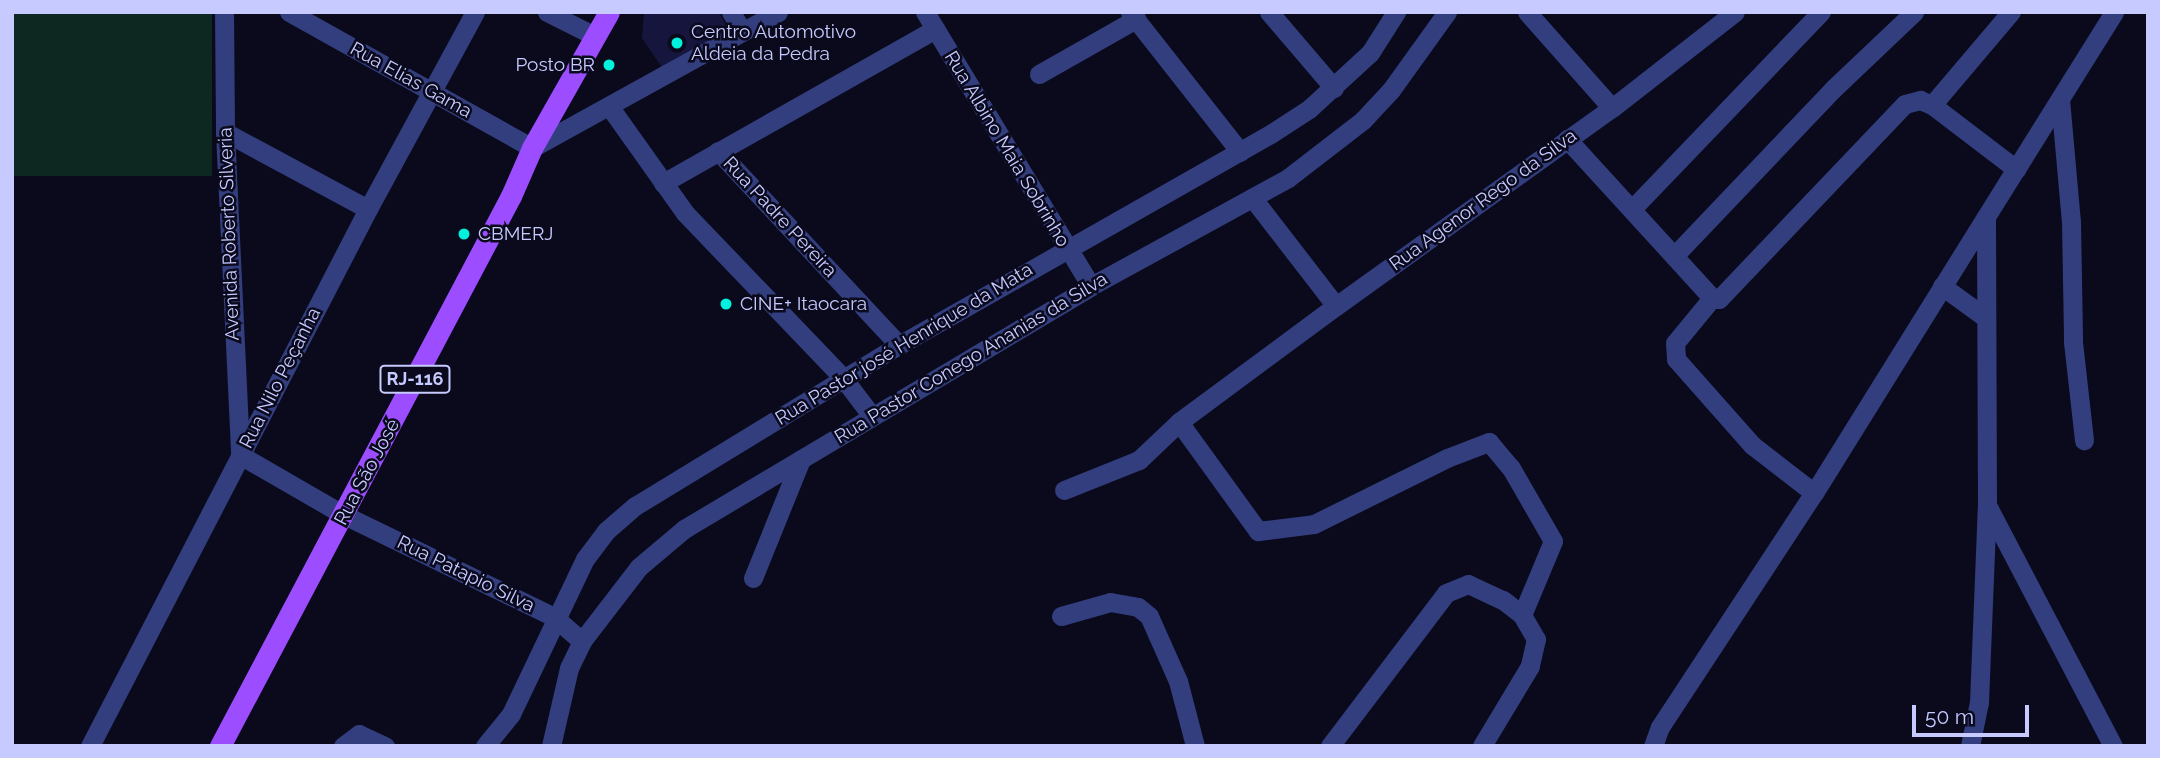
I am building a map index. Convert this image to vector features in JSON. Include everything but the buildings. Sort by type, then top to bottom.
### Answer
[{"type":"main road","name":"Rua São José","points":[[220,746],[344,515],[532,148],[609,12]]},
{"type":"street","name":"Avenida Roberto Silveria","points":[[224,12],[225,132],[240,455]]},
{"type":"street","name":"Rua Elias Gama","points":[[289,12],[532,148]]},
{"type":"street","name":"Rua Nilo Peçanha","points":[[90,746],[368,209],[475,12]]},
{"type":"street","points":[[547,12],[595,36]]},
{"type":"street","points":[[731,12],[742,31]]},
{"type":"street","points":[[532,148],[778,12]]},
{"type":"street","points":[[1269,12],[1334,88]]},
{"type":"street","name":"Rua Pastor josé Henrique da Mata","points":[[485,746],[511,714],[554,617],[585,559],[625,514],[899,345],[1066,248],[1240,152],[1334,88],[1370,53],[1396,12]]},
{"type":"street","name":"Rua Pastor Conego Ananias da Silva","points":[[551,746],[569,668],[582,641],[632,576],[660,548],[684,529],[1091,286],[1254,200],[1332,147],[1363,120],[1391,90],[1447,12]]},
{"type":"street","points":[[1527,12],[1612,108]]},
{"type":"street","name":"Rua Agenor Rego da Silva","points":[[1063,490],[1122,470],[1179,422],[1612,108],[1735,12]]},
{"type":"street","points":[[1632,209],[1821,12]]},
{"type":"street","points":[[1674,256],[1833,89],[1914,12]]},
{"type":"street","points":[[1932,105],[2011,12]]},
{"type":"street","points":[[1653,746],[1660,727],[1814,493],[2114,12]]},
{"type":"street","points":[[1039,74],[1133,16],[1240,152]]},
{"type":"street","points":[[663,183],[930,21]]},
{"type":"street","name":"Rua Albino Maia Sobrinho","points":[[930,21],[1091,286]]},
{"type":"street","points":[[2060,99],[2071,222],[2073,341],[2084,440]]},
{"type":"street","points":[[1566,139],[1712,298],[1721,298],[1896,111],[1913,101],[1932,105],[2016,169]]},
{"type":"street","points":[[609,106],[663,183],[747,283],[843,378],[872,416]]},
{"type":"street","points":[[225,132],[368,209]]},
{"type":"street","name":"Rua Padre Pereira","points":[[718,151],[899,345]]},
{"type":"street","points":[[1254,200],[1336,306]]},
{"type":"street","points":[[1970,746],[1979,702],[1987,506],[1986,216]]},
{"type":"street","points":[[1942,286],[1986,318]]},
{"type":"street","points":[[1712,298],[1675,343],[1676,359],[1752,445],[1814,493]]},
{"type":"street","points":[[1179,422],[1258,531],[1314,524],[1447,457],[1489,442],[1511,468],[1553,541],[1522,615]]},
{"type":"street","name":"Rua Patapio Silva","points":[[240,455],[344,515],[554,617],[582,641]]},
{"type":"street","points":[[753,578],[802,459]]},
{"type":"street","points":[[1987,506],[2113,746]]},
{"type":"street","points":[[1330,746],[1446,593],[1468,584],[1479,587],[1522,615],[1536,639],[1530,666],[1482,746]]},
{"type":"street","points":[[1061,616],[1110,602],[1138,607],[1149,616],[1178,681],[1195,746]]},
{"type":"street","points":[[343,746],[359,734],[385,746]]},
{"type":"green space","points":[[12,12],[212,12],[212,176],[12,176]]},
{"type":"place","name":"Centro Automotivo Aldeia da Pedra","points":[[677,43]]},
{"type":"place","name":"Posto BR","points":[[609,65]]},
{"type":"place","name":"CBMERJ","points":[[464,234]]},
{"type":"place","name":"CINE+ Itaocara","points":[[726,304]]}]
